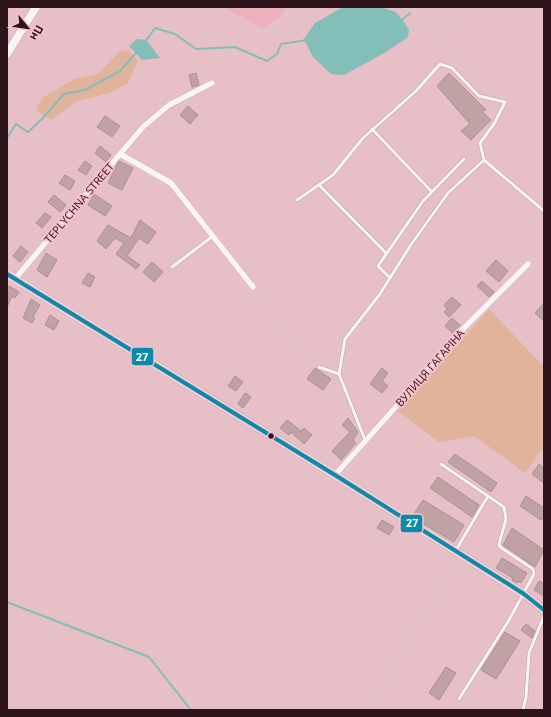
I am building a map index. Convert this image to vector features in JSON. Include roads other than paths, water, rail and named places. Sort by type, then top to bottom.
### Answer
[{"type":"main road","points":[[7,54],[36,7]]},
{"type":"main road","points":[[7,274],[334,474],[543,607]]},
{"type":"street","points":[[120,154],[143,128],[169,105],[212,83]]},
{"type":"street","name":"TEPLYCHNA STREET","points":[[15,279],[120,154],[171,184],[213,236]]},
{"type":"street","points":[[213,236],[253,286]]},
{"type":"street","name":"ВУЛИЦЯ ГАГАРІНА","points":[[334,474],[418,382],[451,341],[528,264]]},
{"type":"lane","points":[[297,200],[333,175],[363,138],[416,91],[440,64],[452,68],[479,96],[505,102],[494,124],[480,143],[484,160],[544,211]]},
{"type":"lane","points":[[372,129],[432,192]]},
{"type":"lane","points":[[390,278],[378,266],[386,253],[423,201],[464,159]]},
{"type":"lane","points":[[365,440],[339,374],[345,339],[380,294],[410,246],[448,193],[484,160]]},
{"type":"lane","points":[[319,185],[386,253]]},
{"type":"lane","points":[[172,267],[213,236]]},
{"type":"lane","points":[[319,367],[339,374]]},
{"type":"lane","points":[[441,464],[504,508],[506,519],[498,544],[500,547],[533,569],[534,574],[524,594],[459,699]]},
{"type":"lane","points":[[458,552],[488,496]]},
{"type":"lane","points":[[523,710],[526,697],[529,653],[544,616]]},
{"type":"water","points":[[343,7],[380,7],[396,12],[409,29],[408,37],[386,52],[344,75],[331,74],[313,57],[304,39],[315,23]]},
{"type":"water","points":[[137,39],[146,40],[160,58],[142,60],[129,46]]},
{"type":"waterway","points":[[401,21],[410,13]]},
{"type":"waterway","points":[[145,42],[155,28],[175,34],[196,49],[235,47],[267,61],[277,54],[281,44],[307,40]]},
{"type":"waterway","points":[[7,138],[16,124],[28,132],[64,94],[85,90],[120,71],[137,52]]},
{"type":"waterway","points":[[7,602],[149,657],[191,710]]}]
